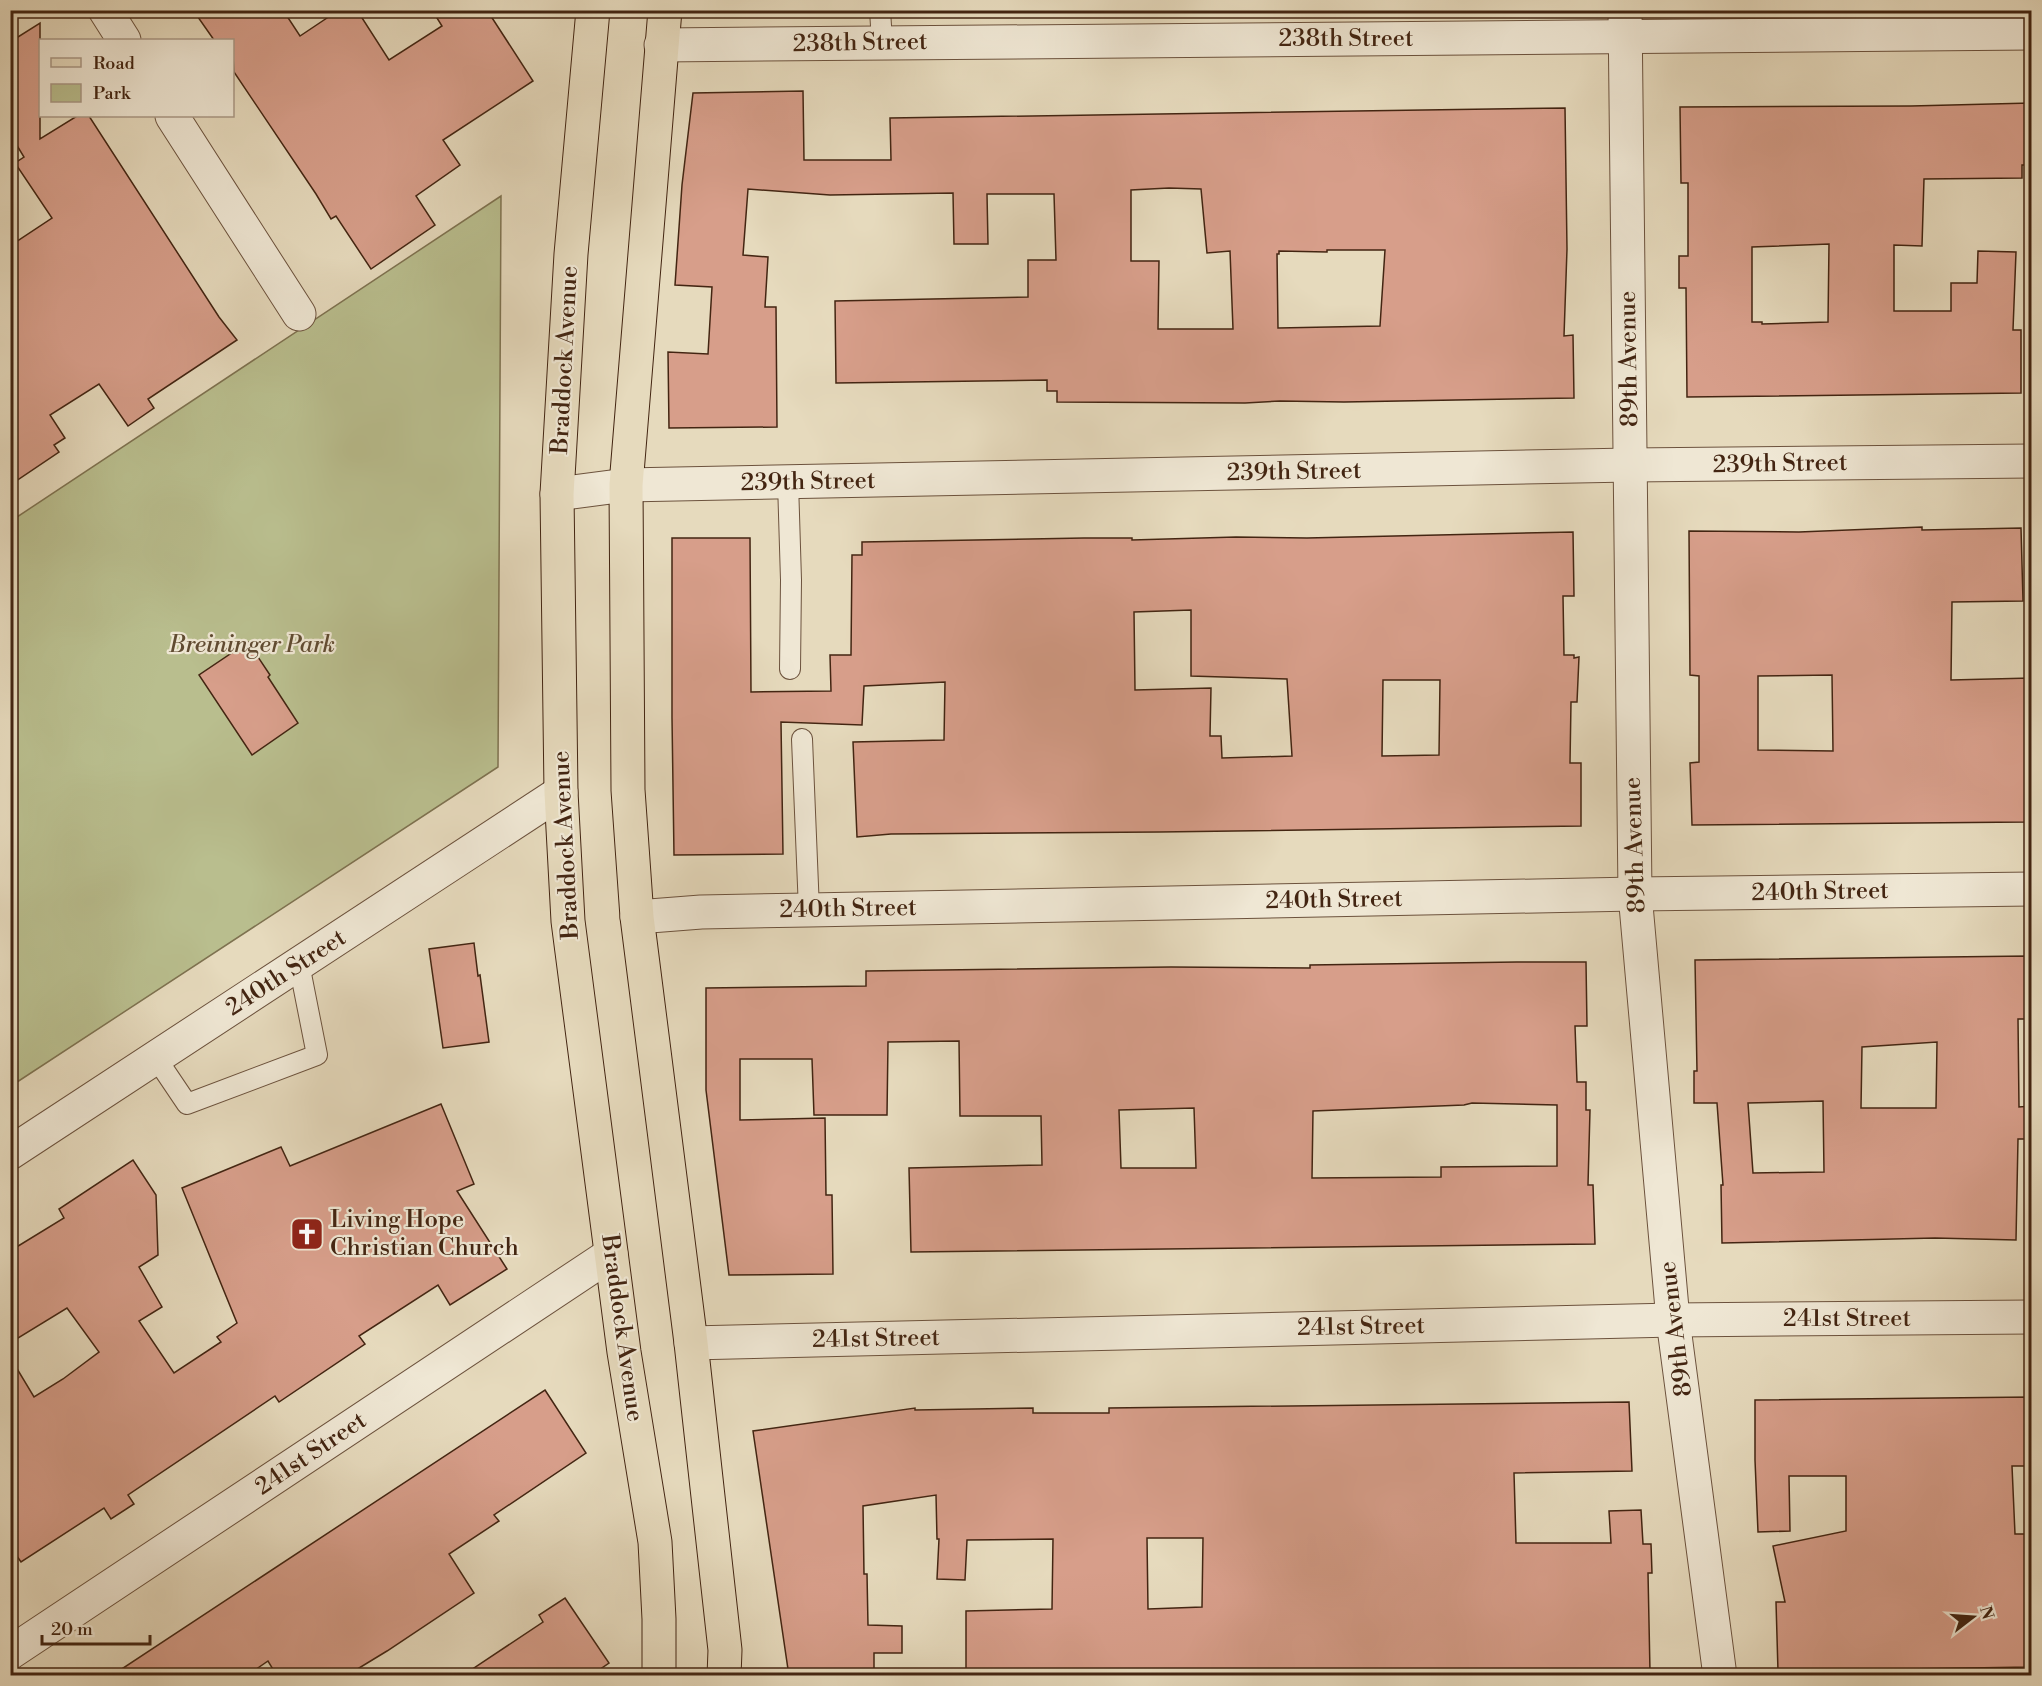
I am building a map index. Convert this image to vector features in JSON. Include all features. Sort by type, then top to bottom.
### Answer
[{"type":"main road","name":"Braddock Avenue","points":[[593,10],[571,254],[557,494],[561,792],[568,921],[611,1254],[655,1542],[659,1676]]},
{"type":"main road","points":[[665,10],[626,485],[628,790],[637,917],[691,1343],[725,1650],[724,1676]]},
{"type":"street","points":[[105,10],[123,39]]},
{"type":"street","name":"238th Street","points":[[661,45],[882,42],[1625,24],[2031,33]]},
{"type":"street","name":"89th Avenue","points":[[1625,24],[1635,894],[1673,1320],[1720,1676]]},
{"type":"street","points":[[173,117],[299,314]]},
{"type":"street","name":"239th Street","points":[[557,494],[626,485],[1630,465],[2031,461]]},
{"type":"street","name":"240th Street","points":[[10,1153],[561,792]]},
{"type":"street","name":"240th Street","points":[[637,917],[701,912],[1635,894],[2031,889]]},
{"type":"street","name":"241st Street","points":[[10,1653],[611,1254]]},
{"type":"street","name":"241st Street","points":[[691,1343],[1673,1320],[2031,1317]]},
{"type":"lane","points":[[880,10],[882,42]]},
{"type":"lane","points":[[788,482],[791,580],[790,669]]},
{"type":"lane","points":[[802,739],[809,910]]},
{"type":"lane","points":[[156,1058],[187,1104],[317,1055],[299,964]]},
{"type":"green space","name":"Breininger Park","points":[[501,196],[498,767],[11,1086],[11,521]]},
{"type":"building","points":[[193,10],[283,10],[300,36],[339,10],[357,10],[389,60],[442,26],[432,10],[487,10],[533,81],[443,140],[460,165],[416,196],[435,225],[371,269],[336,216],[331,219],[234,72],[234,39],[213,39]]},
{"type":"building","points":[[40,23],[40,139],[75,117],[90,117],[219,317],[237,340],[148,399],[154,408],[128,426],[99,384],[50,415],[65,438],[54,445],[59,452],[10,485],[10,246],[52,218],[15,163],[24,157],[10,134],[10,42]]},
{"type":"building","points":[[803,91],[804,160],[891,160],[890,118],[1565,108],[1567,249],[1564,336],[1573,335],[1574,398],[1245,403],[1057,402],[1057,391],[1047,391],[1047,380],[836,383],[835,301],[1028,297],[1028,260],[1056,260],[1054,194],[987,194],[988,244],[954,244],[953,193],[830,195],[748,189],[743,255],[768,257],[765,307],[776,307],[777,427],[669,428],[668,352],[708,354],[712,287],[675,285],[682,185],[693,93]],"holes":[[[1201,189],[1207,253],[1230,251],[1233,329],[1158,329],[1159,261],[1131,261],[1131,190]],[[1327,250],[1385,250],[1380,326],[1278,328],[1277,254],[1279,251],[1327,252]]]},
{"type":"building","points":[[2031,103],[2031,165],[2022,165],[2022,178],[1924,179],[1922,246],[1894,245],[1894,311],[1951,311],[1951,283],[1977,283],[1978,251],[2016,252],[2013,330],[2021,330],[2021,393],[1687,397],[1686,288],[1679,288],[1679,256],[1688,256],[1688,183],[1681,183],[1680,107]],"holes":[[[1829,244],[1828,322],[1762,324],[1762,322],[1752,322],[1752,247]]]},
{"type":"building","points":[[1922,527],[1922,530],[2021,528],[2023,601],[1952,602],[1951,680],[2031,678],[2031,709],[2025,709],[2025,822],[1692,825],[1690,763],[1699,762],[1699,676],[1690,675],[1689,531],[1799,532]],"holes":[[[1832,675],[1833,751],[1758,750],[1758,676]]]},
{"type":"building","points":[[1573,532],[1574,596],[1563,596],[1564,655],[1579,657],[1577,702],[1571,702],[1570,763],[1581,763],[1581,826],[891,834],[857,837],[853,742],[944,740],[945,682],[864,686],[862,725],[781,722],[783,854],[674,855],[672,538],[750,538],[751,692],[831,691],[830,655],[851,655],[852,555],[862,555],[862,542],[1084,538],[1132,538],[1132,540],[1236,537],[1307,538]],"holes":[[[1191,610],[1191,676],[1287,679],[1292,756],[1222,758],[1221,736],[1210,736],[1211,688],[1135,690],[1134,612]],[[1383,680],[1440,680],[1439,755],[1382,756]]]},
{"type":"building","points":[[248,642],[298,723],[252,755],[199,675]]},
{"type":"building","points":[[474,943],[489,1042],[443,1048],[429,949]]},
{"type":"building","points":[[2028,956],[2029,1019],[2018,1019],[2019,1107],[2031,1106],[2031,1139],[2018,1139],[2016,1240],[1935,1238],[1722,1243],[1721,1185],[1723,1185],[1717,1103],[1694,1103],[1694,1071],[1697,1071],[1695,960]],"holes":[[[1937,1042],[1936,1108],[1861,1108],[1862,1047]],[[1823,1101],[1824,1172],[1753,1173],[1748,1103]]]},
{"type":"building","points":[[1586,962],[1587,1026],[1575,1026],[1577,1082],[1586,1082],[1586,1110],[1590,1110],[1588,1185],[1593,1185],[1595,1244],[911,1252],[909,1168],[1042,1165],[1041,1116],[960,1116],[959,1041],[888,1042],[887,1115],[814,1115],[812,1059],[740,1059],[740,1120],[825,1118],[826,1195],[832,1195],[833,1274],[729,1275],[706,1090],[706,988],[866,986],[866,971],[1171,967],[1310,968],[1310,965]],"holes":[[[1472,1103],[1557,1105],[1557,1166],[1441,1167],[1441,1177],[1312,1178],[1313,1111]],[[1194,1108],[1196,1168],[1121,1168],[1119,1110]]]},
{"type":"building","points":[[441,1104],[474,1184],[457,1191],[507,1269],[450,1305],[438,1285],[359,1336],[365,1344],[279,1402],[275,1396],[128,1495],[134,1504],[111,1519],[104,1508],[21,1562],[10,1546],[10,1357],[34,1397],[99,1352],[67,1308],[10,1343],[10,1251],[64,1218],[59,1209],[133,1160],[156,1195],[158,1255],[139,1267],[162,1307],[139,1321],[174,1373],[221,1342],[217,1337],[237,1323],[182,1188],[281,1147],[290,1166]]},
{"type":"building","points":[[545,1390],[586,1453],[494,1515],[499,1521],[449,1554],[474,1593],[387,1651],[346,1676],[277,1676],[268,1661],[246,1676],[111,1676]]},
{"type":"building","points":[[2031,1397],[2031,1466],[2012,1466],[2015,1534],[2031,1534],[2031,1667],[1778,1671],[1776,1602],[1785,1602],[1773,1546],[1846,1531],[1846,1476],[1789,1476],[1790,1531],[1758,1532],[1755,1400]]},
{"type":"building","points":[[1629,1402],[1632,1471],[1514,1473],[1516,1543],[1611,1543],[1609,1511],[1641,1510],[1643,1544],[1651,1544],[1652,1573],[1648,1573],[1650,1672],[966,1676],[966,1611],[1052,1609],[1053,1539],[967,1540],[965,1580],[937,1579],[939,1539],[937,1539],[936,1495],[863,1506],[864,1574],[867,1574],[868,1625],[902,1626],[902,1653],[874,1653],[874,1676],[789,1676],[753,1431],[915,1408],[915,1410],[1033,1408],[1033,1413],[1109,1413],[1109,1408]],"holes":[[[1147,1538],[1203,1538],[1202,1607],[1148,1609]]]},
{"type":"building","points":[[565,1598],[609,1663],[590,1676],[462,1676],[543,1622],[539,1615]]},
{"type":"place","name":"Living Hope Christian Church","points":[[307,1234]]}]
